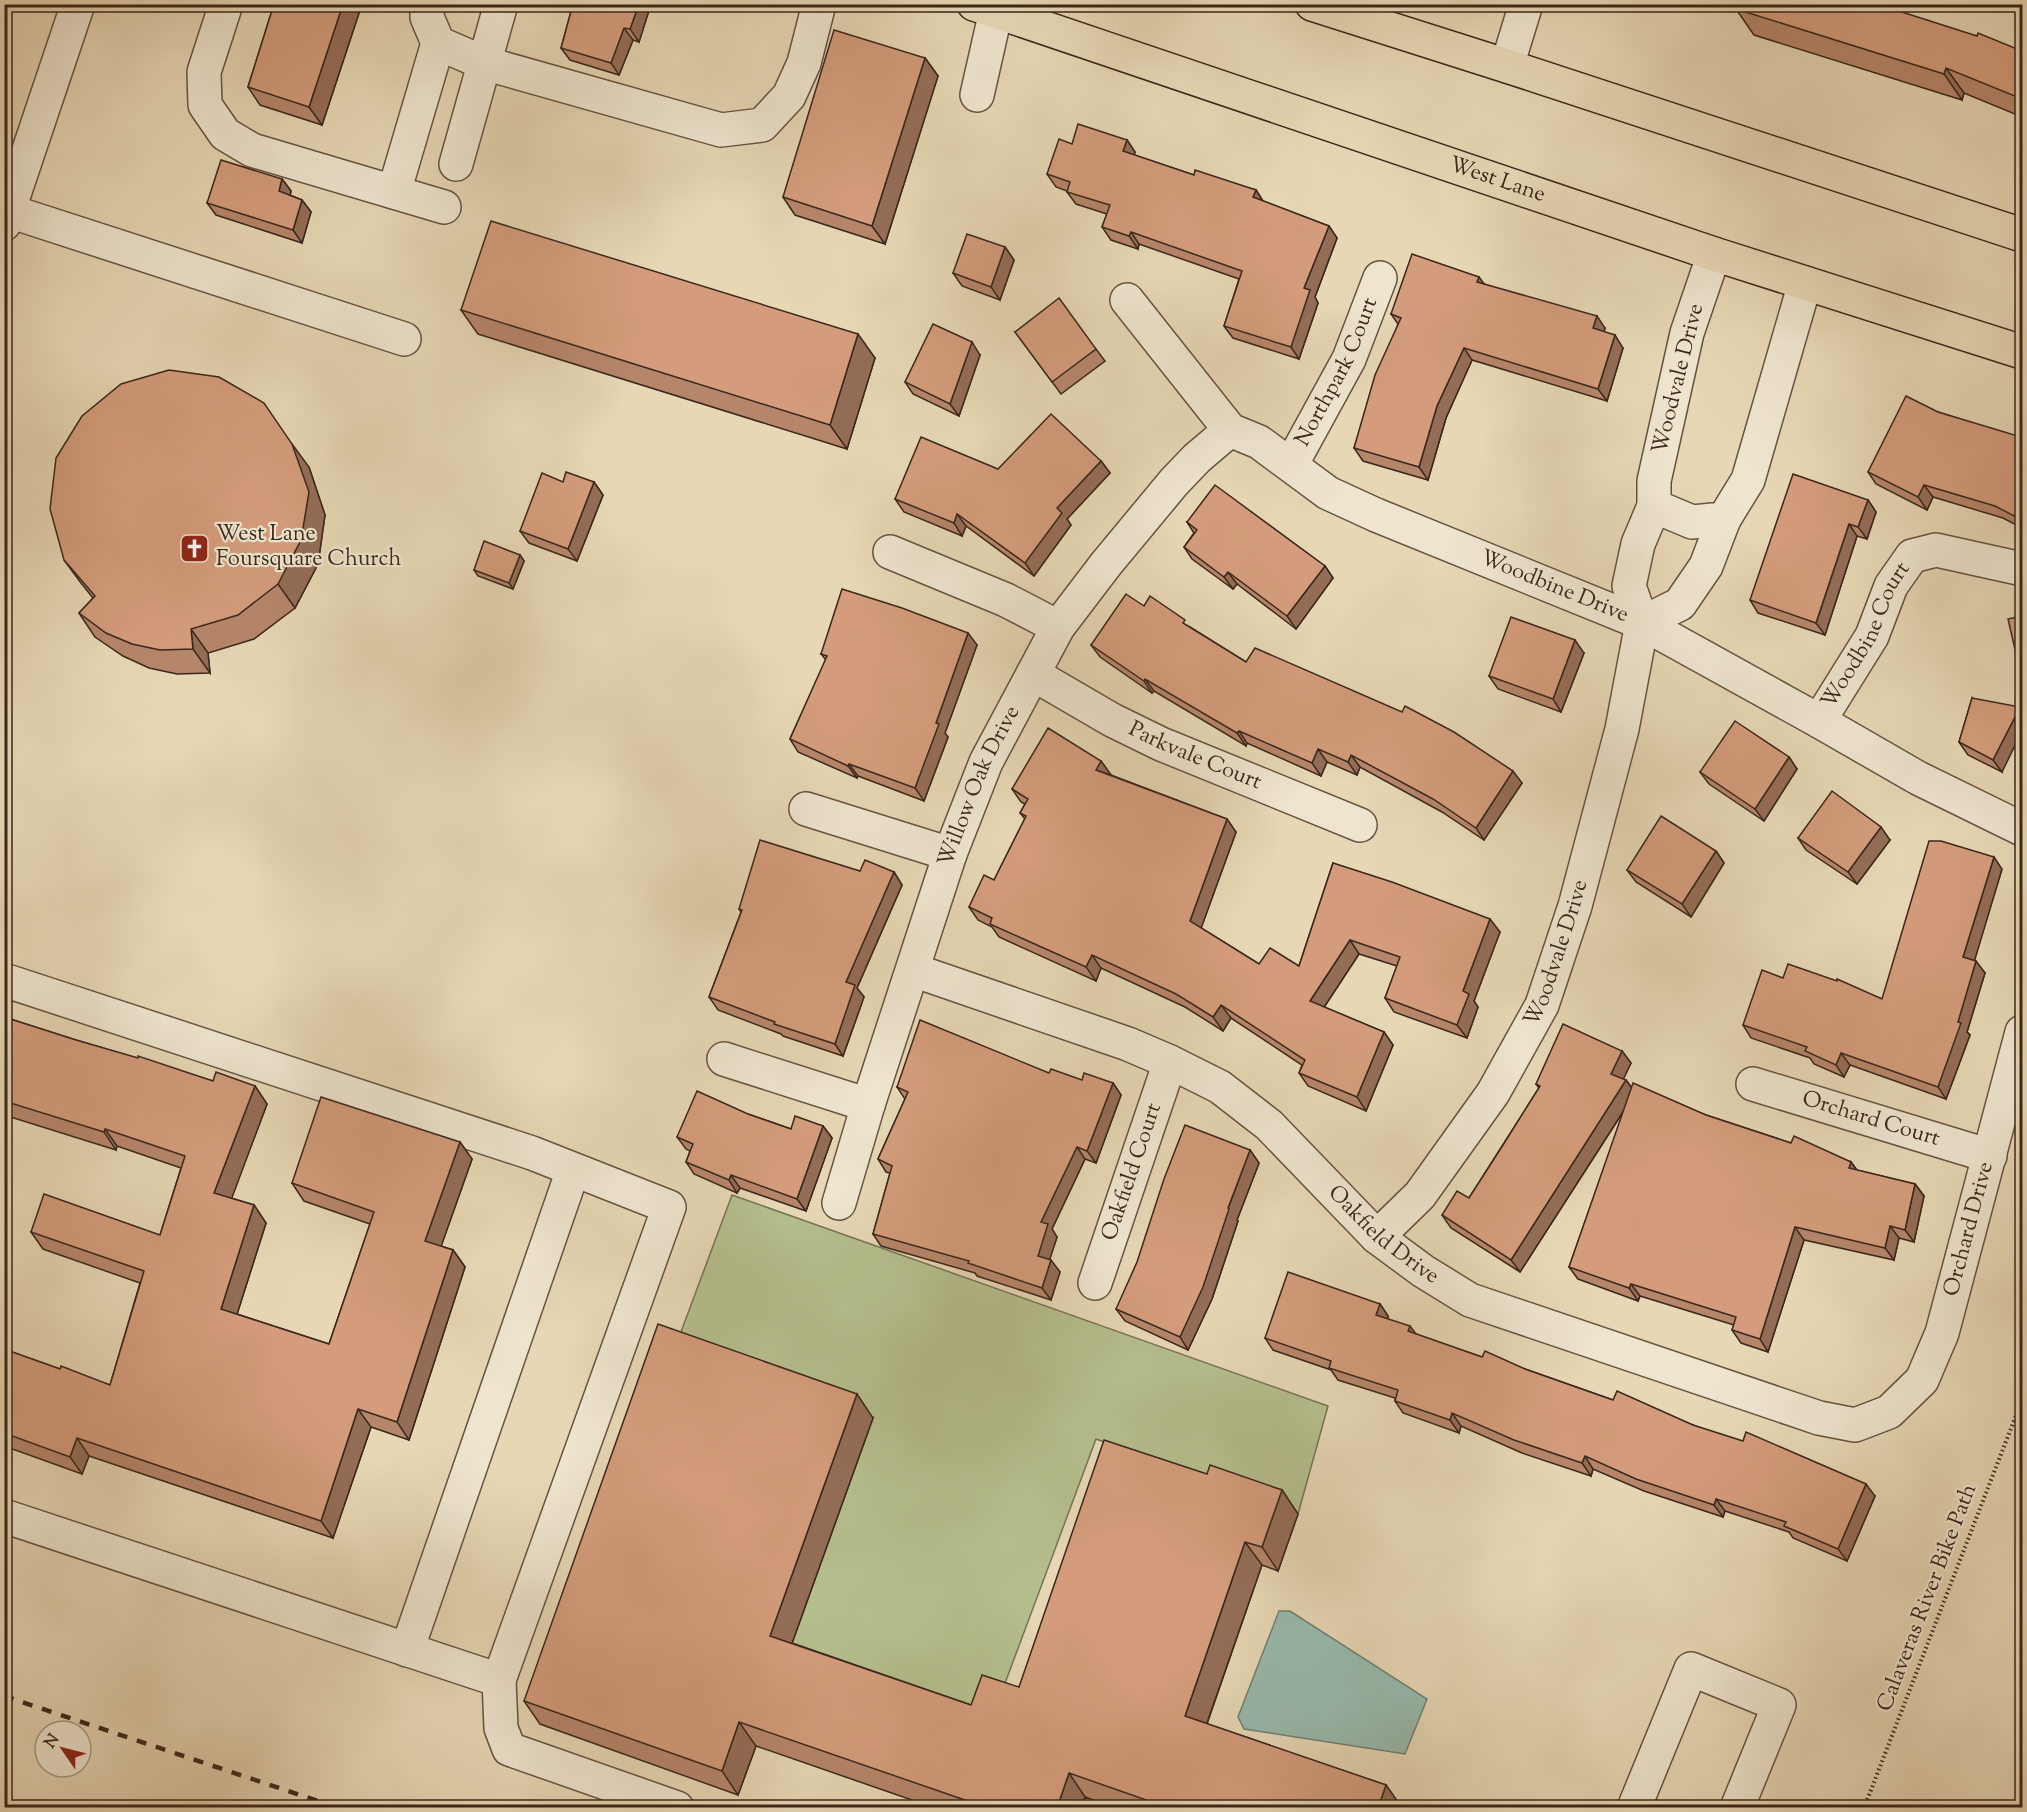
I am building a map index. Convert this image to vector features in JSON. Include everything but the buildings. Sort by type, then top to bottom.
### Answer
[{"type":"main road","points":[[1312,4],[2022,235]]},
{"type":"main road","name":"West Lane","points":[[985,8],[1714,254],[2022,352]]},
{"type":"street","points":[[78,4],[8,206],[404,339]]},
{"type":"street","points":[[226,4],[204,72],[205,105],[225,134],[252,150],[444,207]]},
{"type":"street","points":[[394,192],[438,43],[427,17],[427,4]]},
{"type":"street","points":[[456,164],[501,4]]},
{"type":"street","points":[[438,43],[484,63],[721,130],[762,125],[789,96],[804,63],[819,4]]},
{"type":"street","points":[[1507,66],[1526,4]]},
{"type":"street","points":[[977,95],[985,8]]},
{"type":"street","name":"Woodvale Drive","points":[[1377,1237],[1420,1195],[1494,1093],[1542,1005],[1575,906],[1622,729],[1642,623],[1629,586],[1638,544],[1654,506],[1654,481],[1687,333],[1714,254]]},
{"type":"street","name":"Northpark Court","points":[[1291,465],[1349,359],[1380,278]]},
{"type":"street","points":[[1642,623],[1680,604],[1706,566],[1724,519],[1748,480],[1805,283]]},
{"type":"street","name":"Woodbine Drive","points":[[1127,300],[1230,430],[1259,442],[1328,493],[1376,515],[1642,623],[1918,778],[2022,829]]},
{"type":"street","name":"Willow Oak Drive","points":[[839,1203],[868,1105],[950,854],[986,762],[1058,627],[1106,564],[1174,482],[1197,458],[1230,430]]},
{"type":"street","points":[[1654,506],[1692,522],[1724,519]]},
{"type":"street","name":"Woodbine Court","points":[[1819,721],[1872,636],[1891,586],[1912,556],[1936,550],[2022,569]]},
{"type":"street","points":[[890,552],[995,595],[1058,627]]},
{"type":"street","name":"Parkvale Court","points":[[1034,674],[1112,720],[1161,744],[1360,825]]},
{"type":"street","points":[[806,809],[950,854]]},
{"type":"street","name":"Oakfield Drive","points":[[913,970],[1128,1044],[1220,1087],[1269,1125],[1377,1237],[1423,1271],[1470,1300],[1819,1419],[1855,1425],[1889,1412]]},
{"type":"street","points":[[4,980],[509,1146],[669,1207],[499,1680],[501,1728],[509,1749],[677,1808]]},
{"type":"street","name":"Orchard Drive","points":[[1889,1412],[1922,1380],[1942,1333],[2022,1032]]},
{"type":"street","points":[[724,1059],[868,1105]]},
{"type":"street","name":"Oakfield Court","points":[[1095,1283],[1170,1062]]},
{"type":"street","name":"Orchard Court","points":[[1753,1084],[1990,1156]]},
{"type":"street","points":[[407,1650],[573,1170]]},
{"type":"street","points":[[4,1516],[499,1680]]},
{"type":"street","points":[[1634,1808],[1691,1670],[1779,1705],[1737,1808]]},
{"type":"path","name":"Calaveras River Bike Path","points":[[1863,1808],[2022,1401]]},
{"type":"green space","points":[[732,1195],[1328,1406],[1298,1514],[1096,1439],[988,1729],[786,1661],[675,1348]]},
{"type":"shaded area","points":[[1279,1611],[1290,1611],[1427,1699],[1405,1754],[1244,1729],[1238,1717]]},
{"type":"railway","points":[[4,1696],[339,1808]]},
{"type":"place","name":"West Lane Foursquare Church","points":[[195,548]]}]
